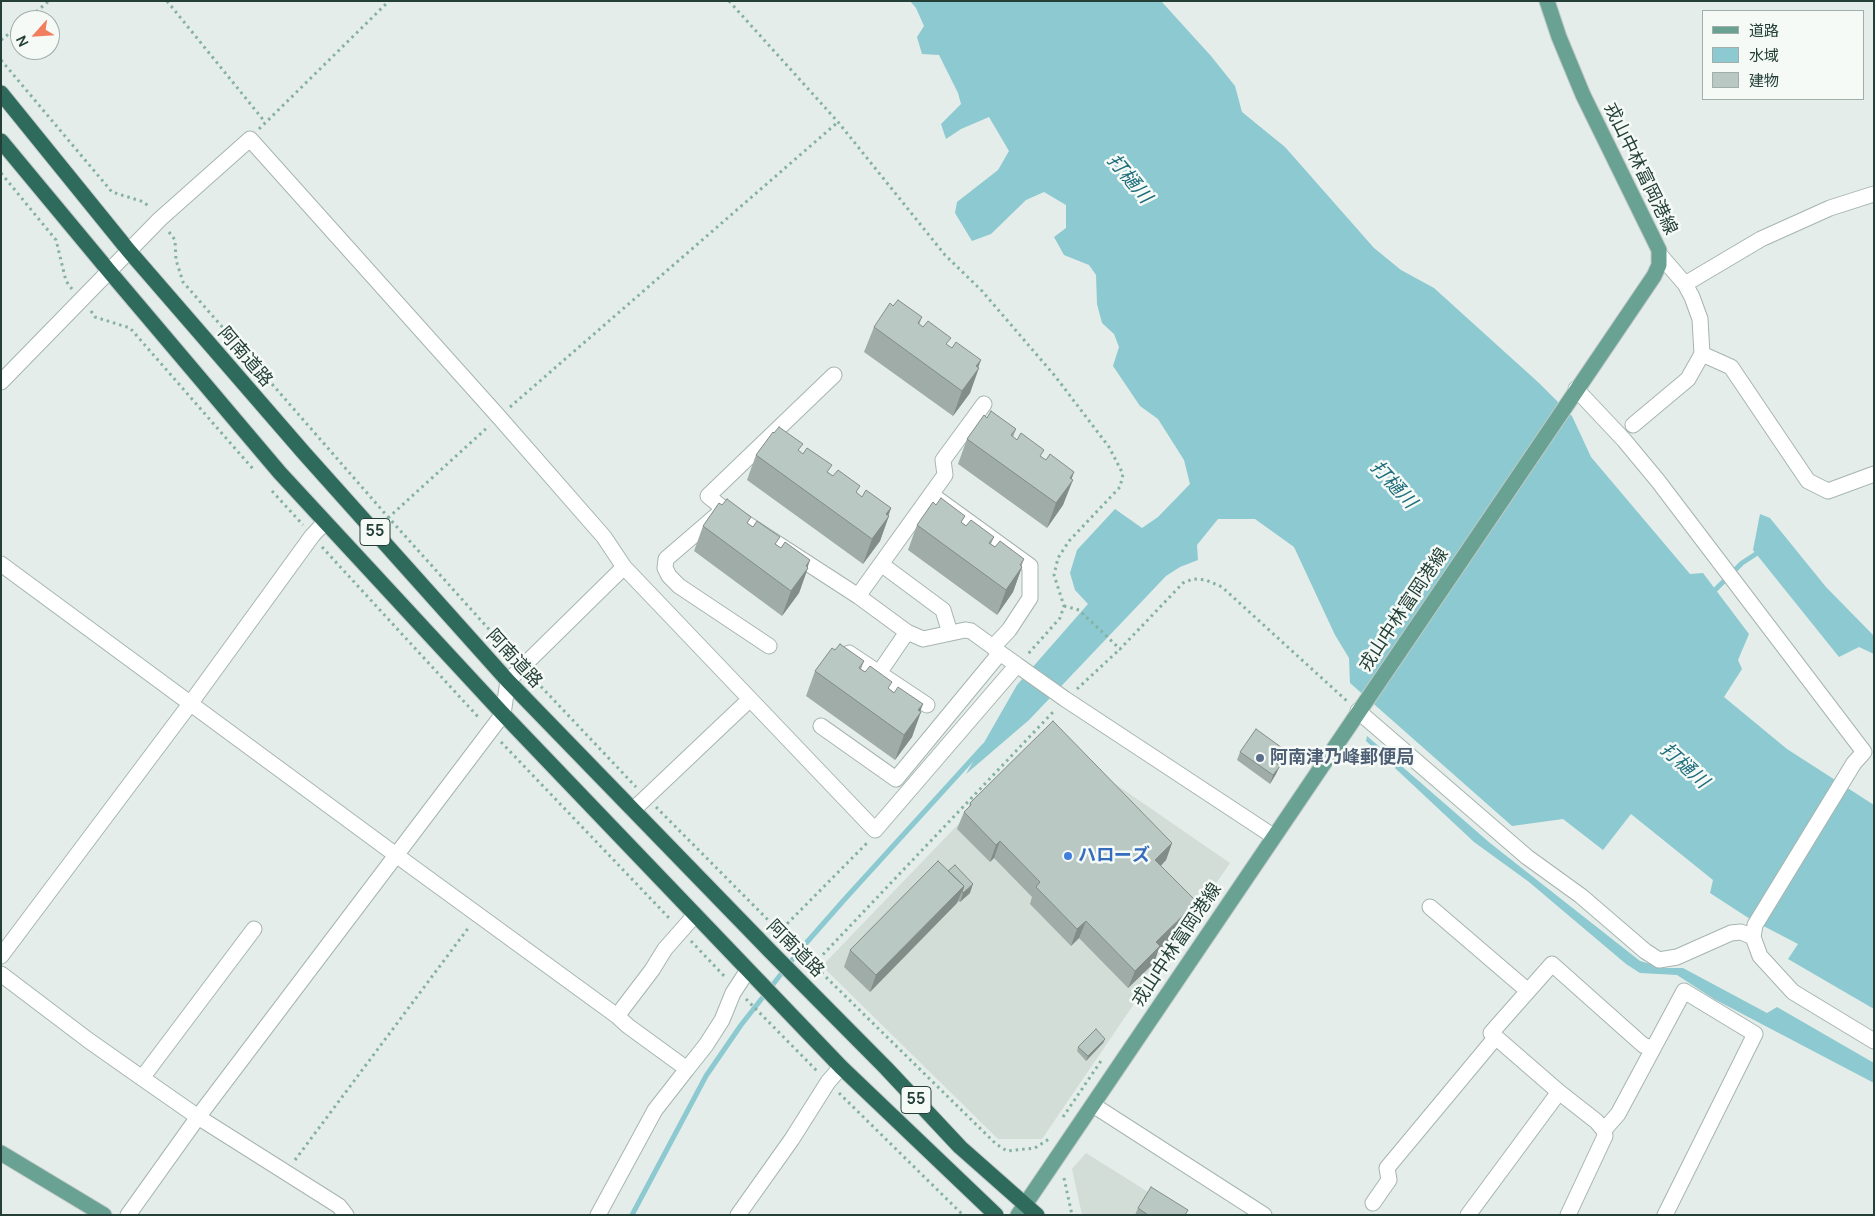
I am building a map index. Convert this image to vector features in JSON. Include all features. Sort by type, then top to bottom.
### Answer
[{"type":"highway","name":"阿南道路","points":[[1,92],[129,251],[508,681],[886,1068],[960,1147],[1022,1209],[1037,1215]]},
{"type":"highway","name":"55","points":[[1,141],[280,473],[325,522],[503,714],[841,1067],[996,1215]]},
{"type":"main road","name":"戎山中林富岡港線","points":[[1022,1209],[1273,836],[1353,704],[1573,395],[1654,276],[1659,265],[1660,250],[1583,95],[1559,37],[1547,1]]},
{"type":"main road","points":[[1,1153],[104,1215]]},
{"type":"street","points":[[1,382],[160,219],[250,138],[604,537],[624,567],[875,830],[1021,668]]},
{"type":"street","points":[[1692,279],[1761,239],[1830,208],[1874,194]]},
{"type":"street","points":[[1633,425],[1688,379],[1702,354],[1700,319],[1692,279],[1660,255]]},
{"type":"street","points":[[1702,354],[1731,367],[1808,481],[1828,491],[1874,474]]},
{"type":"street","points":[[834,375],[708,496],[858,596],[906,632],[923,639],[965,630],[971,631],[1064,698],[1273,836]]},
{"type":"street","points":[[1573,395],[1624,440],[1658,481],[1869,757],[1854,763],[1754,931],[1760,956],[1793,992],[1874,1041]]},
{"type":"street","points":[[858,596],[932,495],[945,474],[944,460],[984,404]]},
{"type":"street","points":[[821,726],[896,780],[997,650],[1030,598],[1030,566],[932,495]]},
{"type":"street","points":[[724,508],[666,559],[665,568],[669,576],[679,586],[769,646]]},
{"type":"street","points":[[1,956],[190,704],[312,536],[325,522]]},
{"type":"street","points":[[1,564],[688,1069]]},
{"type":"street","points":[[881,564],[943,610],[950,633]]},
{"type":"street","points":[[128,1215],[198,1117],[503,714],[508,681],[624,567]]},
{"type":"street","points":[[879,673],[906,632]]},
{"type":"street","points":[[848,653],[927,705]]},
{"type":"street","points":[[633,810],[749,700]]},
{"type":"street","points":[[1353,704],[1527,857],[1581,896],[1644,951],[1659,960],[1677,957],[1731,933],[1754,931]]},
{"type":"street","points":[[1430,907],[1528,991]]},
{"type":"street","points":[[617,1016],[652,970],[665,949],[695,914]]},
{"type":"street","points":[[142,1078],[254,929]]},
{"type":"street","points":[[1568,1215],[1605,1136],[1604,1130],[1596,1121],[1559,1092],[1491,1033],[1552,964],[1643,1045],[1653,1050]]},
{"type":"street","points":[[598,1215],[655,1110],[706,1045],[750,972]]},
{"type":"street","points":[[1,974],[142,1078],[198,1117],[339,1206],[346,1215]]},
{"type":"street","points":[[1604,1130],[1618,1114],[1684,991],[1755,1034],[1665,1215]]},
{"type":"street","points":[[1373,1203],[1390,1180],[1387,1168],[1496,1037]]},
{"type":"street","points":[[738,1215],[792,1139],[828,1082],[841,1067]]},
{"type":"street","points":[[1468,1215],[1559,1092]]},
{"type":"street","points":[[1092,1105],[1264,1215]]},
{"type":"path","points":[[38,10],[49,1]]},
{"type":"path","points":[[168,1],[265,122],[389,1]]},
{"type":"path","points":[[729,1],[838,122],[945,255],[982,291],[1054,376],[1109,447],[1123,474],[1120,487],[1069,541],[1058,558],[1054,575],[1064,606],[1060,618],[1021,668]]},
{"type":"path","points":[[1,60],[112,192],[144,202]]},
{"type":"path","points":[[373,530],[499,417],[838,122]]},
{"type":"path","points":[[1,172],[56,240],[66,281]]},
{"type":"path","points":[[175,240],[176,260],[183,282],[522,667],[646,797],[784,936],[996,1144],[1007,1150],[1035,1148],[1048,1140],[1053,1132]]},
{"type":"path","points":[[95,317],[130,328],[254,469]]},
{"type":"path","points":[[267,484],[490,731],[769,1022],[963,1215]]},
{"type":"path","points":[[812,963],[1064,698],[1120,649],[1183,583],[1193,579],[1206,580],[1222,587],[1353,704]]},
{"type":"path","points":[[1064,606],[1079,610],[1120,649]]},
{"type":"path","points":[[768,949],[780,932],[868,842],[875,830]]},
{"type":"path","points":[[286,1172],[478,914]]},
{"type":"path","points":[[1062,1118],[1105,1055]]},
{"type":"path","points":[[1064,1178],[1072,1215]]},
{"type":"shaded area","points":[[1044,735],[1230,863],[1042,1139],[998,1139],[822,966]]},
{"type":"shaded area","points":[[1086,1153],[1185,1215],[1082,1215],[1072,1169]]},
{"type":"water","name":"打樋川","points":[[910,1],[1161,1],[1211,56],[1235,86],[1242,112],[1285,147],[1374,248],[1401,270],[1434,288],[1539,383],[1572,416],[1591,457],[1690,574],[1703,573],[1749,634],[1738,660],[1742,669],[1724,697],[1787,749],[1874,805],[1874,1009],[1788,959],[1798,944],[1750,919],[1710,893],[1713,880],[1631,814],[1603,850],[1563,819],[1512,826],[1350,683],[1349,658],[1335,635],[1294,547],[1255,519],[1218,519],[1197,545],[1198,560],[1180,567],[1166,576],[1029,720],[966,774],[1017,685],[1088,604],[1075,590],[1070,573],[1077,550],[1115,509],[1142,528],[1158,517],[1190,484],[1184,460],[1158,419],[1140,406],[1113,366],[1119,347],[1114,334],[1102,323],[1097,304],[1096,275],[1089,265],[1064,255],[1054,237],[1066,228],[1066,205],[1044,192],[1026,200],[991,234],[972,241],[955,213],[957,202],[998,170],[1009,151],[989,117],[961,129],[946,139],[941,124],[961,104],[958,93],[939,55],[922,54],[917,37],[924,26],[916,8]]},
{"type":"water","points":[[1760,514],[1770,518],[1826,587],[1874,636],[1874,654],[1859,647],[1839,657],[1753,550]]},
{"type":"water","points":[[1367,736],[1490,843],[1640,961],[1665,968],[1683,968],[1767,1013],[1777,1007],[1874,1063],[1874,1083],[1714,999],[1677,975],[1640,973],[1626,964],[1529,882],[1474,842],[1366,741]]},
{"type":"building","points":[[898,300],[922,317],[918,323],[923,327],[928,321],[951,338],[946,344],[952,348],[956,342],[981,360],[976,366],[979,368],[962,391],[874,327],[890,303],[893,306]]},
{"type":"building","points":[[991,411],[1016,429],[1011,435],[1017,440],[1021,433],[1044,450],[1040,456],[1046,460],[1050,454],[1074,472],[1070,478],[1073,480],[1056,503],[967,439],[984,415],[987,418]]},
{"type":"building","points":[[779,427],[803,444],[798,450],[803,454],[807,448],[832,465],[827,472],[833,476],[838,470],[860,486],[856,492],[862,497],[866,490],[891,508],[886,514],[889,516],[872,539],[756,455]]},
{"type":"building","points":[[941,498],[965,516],[961,522],[966,526],[971,520],[994,537],[989,543],[995,547],[1000,541],[1024,559],[1020,565],[1022,567],[1006,590],[917,525],[933,502],[936,505]]},
{"type":"building","points":[[727,499],[751,517],[747,523],[753,527],[757,521],[780,537],[775,544],[781,548],[785,542],[810,560],[806,566],[808,568],[791,591],[703,526],[719,503],[722,505]]},
{"type":"building","points":[[840,644],[864,661],[859,668],[865,672],[870,666],[892,682],[888,688],[894,693],[898,687],[923,704],[918,710],[921,712],[904,735],[815,671],[832,648],[835,650]]},
{"type":"building","points":[[1053,721],[1172,843],[1155,860],[1197,902],[1156,942],[1160,946],[1135,971],[1086,921],[1077,929],[1036,887],[1040,882],[1000,841],[996,845],[964,812],[971,805],[970,803]]},
{"type":"building","points":[[1256,729],[1285,750],[1276,763],[1280,766],[1273,775],[1240,752]]},
{"type":"building","points":[[938,861],[964,886],[876,975],[850,950]]},
{"type":"building","points":[[955,865],[973,884],[963,893],[964,886],[948,871]]},
{"type":"building","points":[[1096,1029],[1105,1039],[1088,1056],[1078,1047]]},
{"type":"building","points":[[1151,1187],[1188,1210],[1185,1215],[1148,1215],[1138,1208]]},
{"type":"waterway","points":[[1712,593],[1742,563],[1762,550]]},
{"type":"waterway","points":[[632,1215],[706,1076],[741,1025],[800,950],[984,746]]},
{"type":"place","name":"阿南津乃峰郵便局","points":[[1260,758]]},
{"type":"place","name":"ハローズ","points":[[1068,856]]}]
